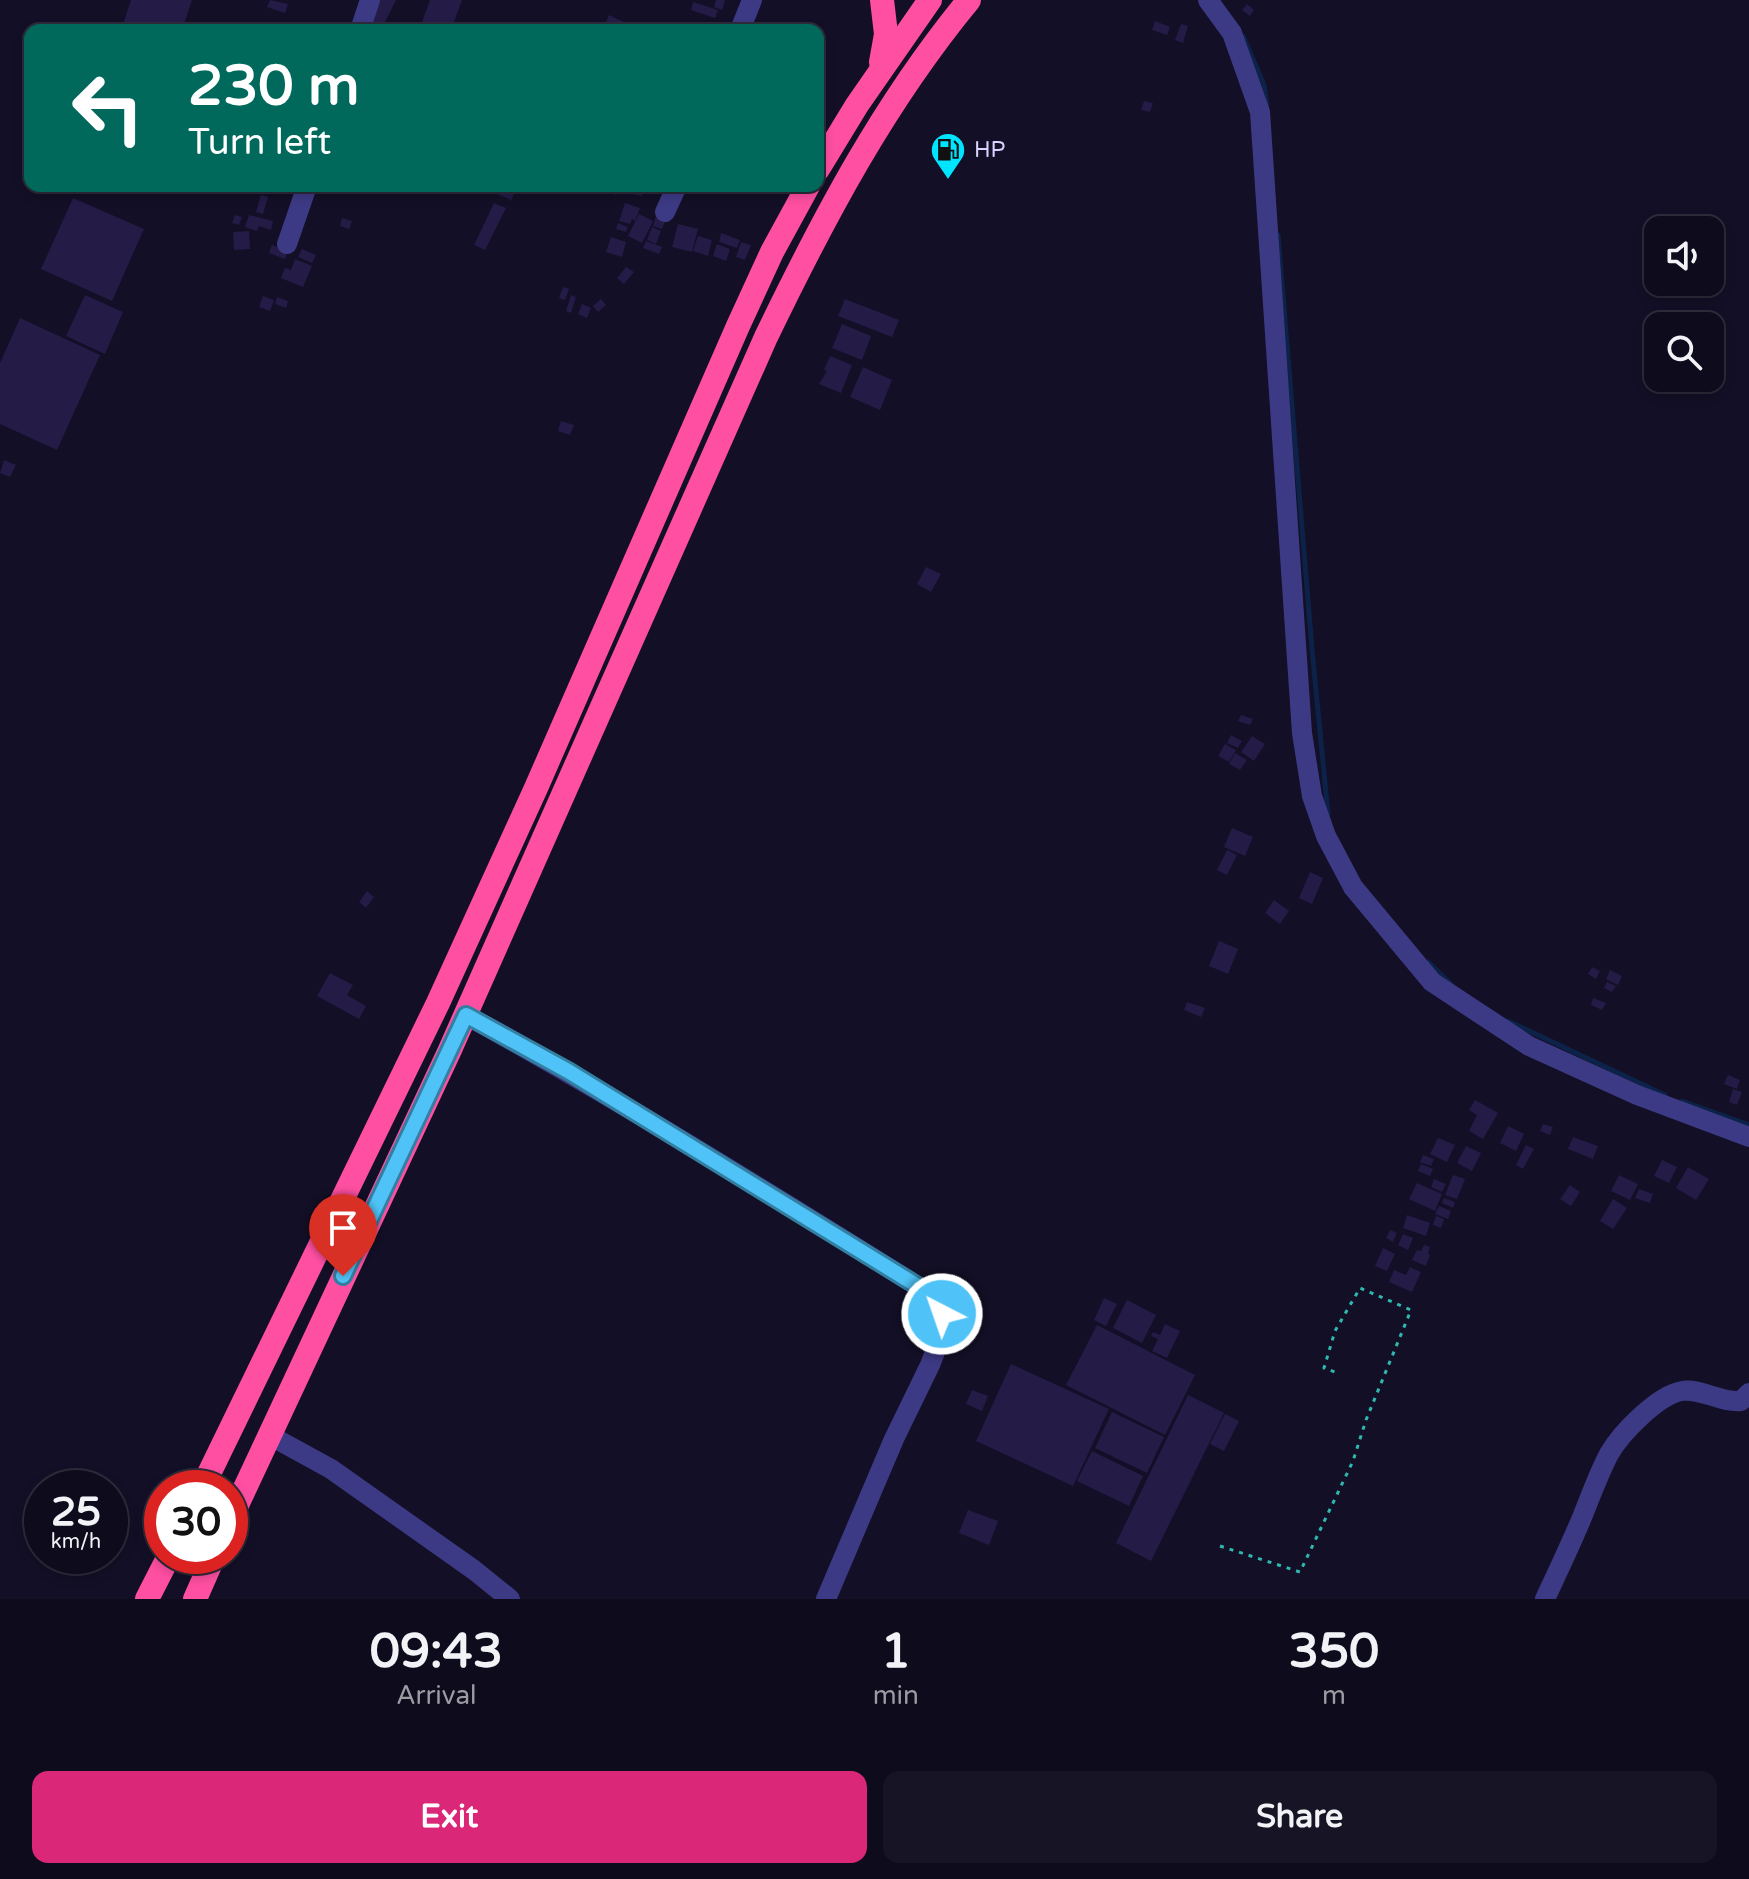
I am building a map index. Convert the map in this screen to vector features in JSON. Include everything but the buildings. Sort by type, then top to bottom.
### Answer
[{"type":"highway","points":[[879,72],[886,34],[882,0]]},
{"type":"highway","points":[[824,159],[857,105],[930,0]]},
{"type":"highway","points":[[248,1481],[466,1015],[766,337],[810,245],[898,94],[969,0]]},
{"type":"highway","points":[[211,1470],[438,1003],[536,788],[738,326],[772,252],[805,192]]},
{"type":"highway","points":[[147,1599],[160,1574]]},
{"type":"highway","points":[[195,1599],[206,1574]]},
{"type":"street","points":[[362,24],[370,0]]},
{"type":"street","points":[[742,24],[752,0]]},
{"type":"street","points":[[1208,0],[1232,33],[1260,112],[1302,733],[1312,796],[1326,836],[1353,887],[1432,982],[1457,1000],[1529,1046],[1637,1095],[1749,1137]]},
{"type":"street","points":[[287,244],[305,192]]},
{"type":"street","points":[[665,212],[674,192]]},
{"type":"street","points":[[466,1015],[568,1071],[935,1297],[942,1314],[940,1339],[826,1599]]},
{"type":"street","points":[[1545,1599],[1610,1452],[1639,1417],[1661,1400],[1683,1390],[1728,1401],[1741,1401],[1749,1393]]},
{"type":"street","points":[[269,1435],[331,1469],[510,1599]]},
{"type":"path","points":[[1220,1546],[1300,1572],[1353,1461],[1366,1420],[1411,1310],[1360,1288],[1335,1331],[1324,1368],[1335,1372]]},
{"type":"waterway","points":[[1243,36],[1264,85],[1267,105]]},
{"type":"waterway","points":[[1278,235],[1328,814]]},
{"type":"waterway","points":[[1428,962],[1450,983]]},
{"type":"waterway","points":[[1508,1021],[1665,1095]]},
{"type":"waterway","points":[[1682,1101],[1749,1125]]},
{"type":"place","name":"HP","points":[[948,181]]},
{"type":"route","points":[[343,1276],[466,1015],[568,1071],[916,1285],[935,1297],[942,1314]]}]
